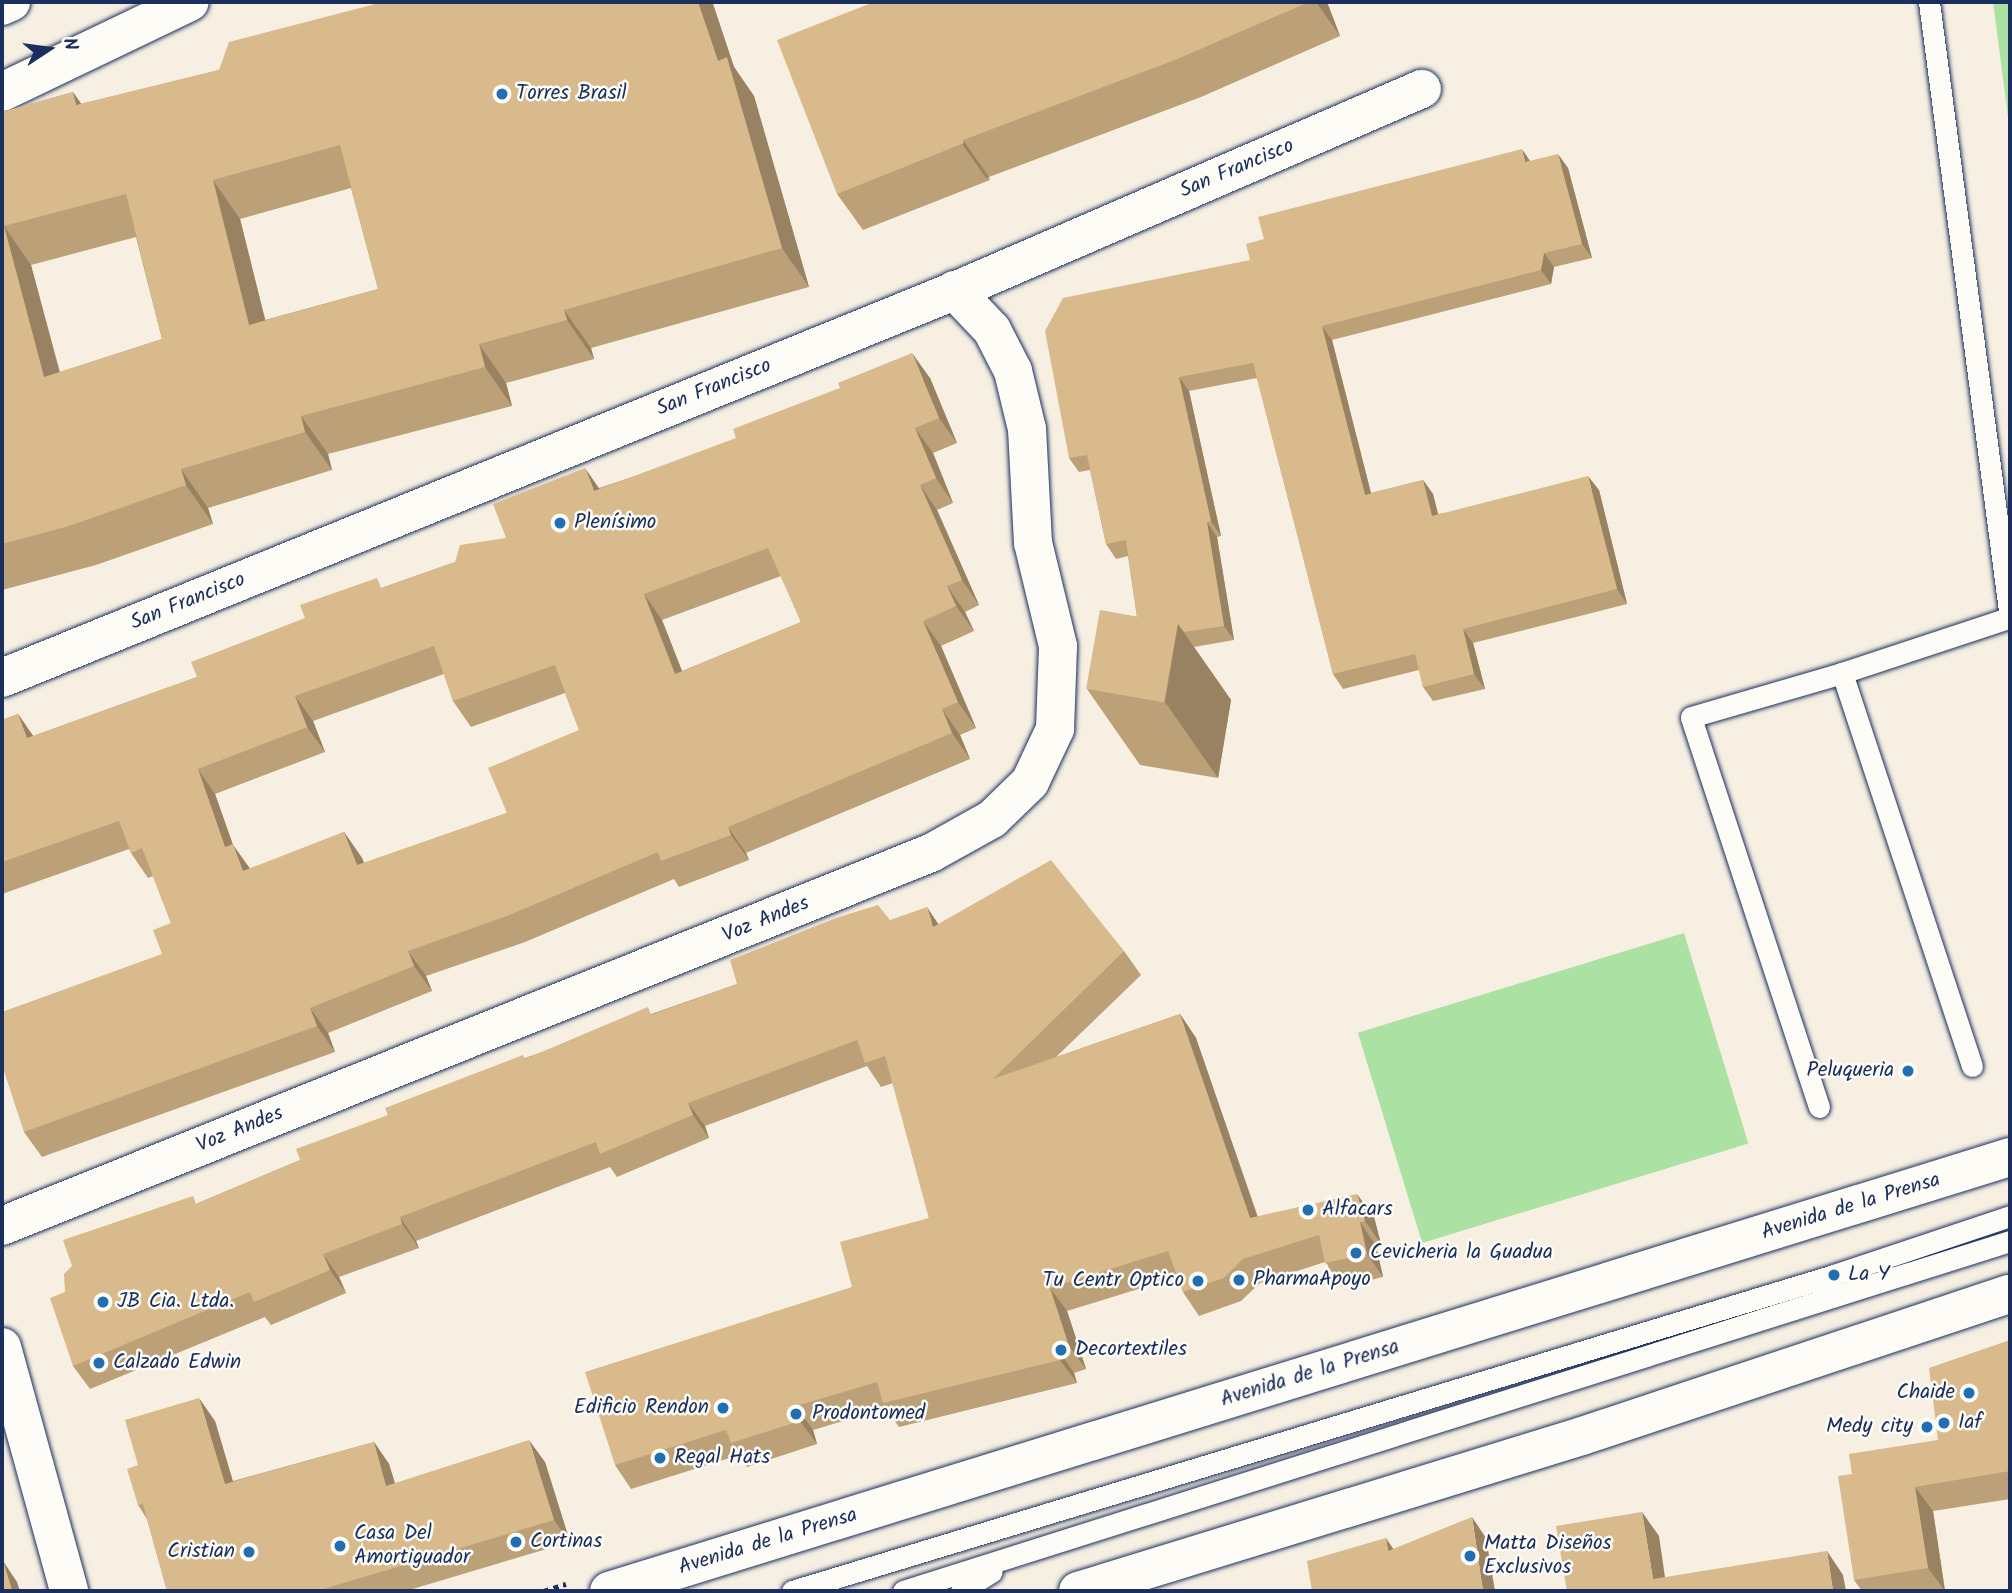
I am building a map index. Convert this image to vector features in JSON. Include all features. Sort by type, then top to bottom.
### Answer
[{"type":"street","points":[[2,6],[11,2]]},
{"type":"street","points":[[2,92],[190,2]]},
{"type":"street","name":"San Francisco","points":[[2,678],[954,290],[1422,89]]},
{"type":"street","name":"Voz Andes","points":[[2,1226],[931,853],[992,819],[1030,782],[1055,729],[1058,646],[1033,543],[1027,429],[1013,371],[992,330],[954,290]]},
{"type":"street","name":"Avenida de la Prensa","points":[[609,1591],[2010,1157]]},
{"type":"street","points":[[1077,1591],[1582,1436],[2010,1294]]},
{"type":"street","points":[[2,1347],[69,1591]]},
{"type":"lane","points":[[1819,1107],[1691,717],[1842,673],[2009,618],[1929,2]]},
{"type":"lane","points":[[1842,673],[1972,1066]]},
{"type":"lane","points":[[792,1591],[1834,1275],[2010,1216]]},
{"type":"lane","points":[[903,1591],[2010,1241]]},
{"type":"lane","points":[[961,1591],[1018,1556]]},
{"type":"green space","points":[[1993,2],[2010,2],[2010,132]]},
{"type":"green space","points":[[1684,933],[1748,1143],[1422,1243],[1358,1033]]},
{"type":"building","points":[[383,2],[698,2],[718,61],[727,57],[782,248],[564,310],[567,320],[479,344],[485,367],[301,416],[305,432],[181,469],[186,485],[69,526],[2,544],[2,112],[73,92],[76,105],[219,70],[229,42]],"holes":[[[340,145],[378,289],[249,325],[213,180]],[[126,194],[162,339],[44,377],[4,226]]]},
{"type":"building","points":[[874,2],[1309,2],[1175,60],[963,140],[964,143],[837,194],[777,40]]},
{"type":"building","points":[[1522,149],[1525,162],[1558,154],[1582,244],[1544,253],[1541,270],[1322,326],[1365,495],[1423,480],[1432,516],[1588,476],[1617,589],[1463,629],[1474,674],[1423,687],[1415,654],[1333,674],[1253,363],[1179,377],[1211,521],[1207,522],[1224,626],[1184,632],[1178,624],[1137,617],[1126,540],[1106,544],[1087,455],[1069,458],[1045,331],[1063,298],[1250,260],[1246,244],[1264,239],[1258,217]]},
{"type":"building","points":[[912,353],[939,418],[915,428],[936,478],[920,485],[962,580],[947,586],[956,606],[923,621],[958,702],[942,709],[952,733],[728,827],[731,835],[661,861],[658,852],[507,916],[408,951],[414,966],[310,1008],[317,1026],[24,1132],[2,1065],[2,1012],[162,954],[153,930],[171,923],[142,848],[131,853],[119,821],[2,862],[2,720],[18,714],[27,738],[197,677],[191,662],[305,618],[300,605],[377,578],[381,588],[455,562],[460,545],[506,538],[493,504],[585,468],[594,491],[736,438],[733,429],[840,388],[838,383]],"holes":[[[768,548],[801,622],[675,674],[644,594]],[[434,646],[453,701],[555,665],[579,730],[488,768],[507,813],[357,865],[344,832],[243,871],[233,844],[225,847],[198,769],[307,727],[295,696]]]},
{"type":"building","points":[[1100,610],[1178,624],[1164,703],[1086,689]]},
{"type":"building","points":[[1051,860],[1124,951],[993,1079],[1180,1014],[1250,1218],[1357,1194],[1365,1221],[1360,1222],[1367,1254],[1325,1263],[1319,1235],[1243,1259],[1224,1278],[1183,1292],[1168,1251],[1050,1288],[1069,1346],[1058,1349],[1060,1360],[883,1403],[877,1382],[796,1406],[800,1421],[731,1443],[726,1430],[615,1465],[585,1372],[852,1287],[840,1242],[929,1218],[885,1056],[865,1063],[857,1040],[688,1103],[693,1115],[600,1154],[596,1142],[400,1217],[402,1224],[323,1254],[330,1270],[254,1302],[250,1292],[73,1366],[50,1298],[65,1292],[64,1274],[72,1266],[63,1240],[193,1196],[196,1204],[300,1160],[296,1149],[388,1115],[385,1108],[523,1055],[525,1059],[648,1007],[651,1015],[737,984],[730,960],[836,918],[878,905],[890,920],[927,907],[933,927]]},
{"type":"building","points":[[2010,1340],[2010,1471],[1915,1487],[1928,1568],[1854,1580],[1838,1476],[1852,1474],[1849,1454],[1938,1440],[1929,1368]]},
{"type":"building","points":[[199,1398],[225,1484],[374,1442],[386,1486],[529,1440],[554,1520],[317,1591],[167,1591],[143,1504],[138,1505],[127,1469],[138,1465],[125,1420]]},
{"type":"building","points":[[1642,1512],[1653,1579],[1827,1551],[1833,1591],[1567,1591],[1556,1526]]},
{"type":"building","points":[[1472,1517],[1483,1591],[1312,1591],[1307,1561],[1386,1538],[1388,1551]]},
{"type":"building","points":[[3,1561],[12,1591],[2,1591]]},
{"type":"place","name":"Torres Brasil","points":[[502,94]]},
{"type":"place","name":"Plenísimo","points":[[560,523]]},
{"type":"place","name":"Peluqueria","points":[[1908,1071]]},
{"type":"place","name":"Alfacars","points":[[1308,1210]]},
{"type":"place","name":"Cevicheria la Guadua","points":[[1356,1253]]},
{"type":"place","name":"La Y","points":[[1834,1275]]},
{"type":"place","name":"PharmaApoyo","points":[[1239,1280]]},
{"type":"place","name":"Tu Centr Optico","points":[[1198,1281]]},
{"type":"place","name":"JB Cia. Ltda.","points":[[103,1302]]},
{"type":"place","name":"Decortextiles","points":[[1061,1350]]},
{"type":"place","name":"Calzado Edwin","points":[[99,1363]]},
{"type":"place","name":"Chaide","points":[[1969,1393]]},
{"type":"place","name":"Edificio Rendon","points":[[723,1408]]},
{"type":"place","name":"Prodontomed","points":[[796,1414]]},
{"type":"place","name":"Iaf","points":[[1944,1423]]},
{"type":"place","name":"Medy city","points":[[1927,1427]]},
{"type":"place","name":"Regal Hats","points":[[660,1458]]},
{"type":"place","name":"Cortinas","points":[[516,1542]]},
{"type":"place","name":"Casa Del Amortiguador","points":[[340,1546]]},
{"type":"place","name":"Cristian","points":[[249,1552]]},
{"type":"place","name":"Matta Diseños Exclusivos","points":[[1470,1556]]}]
